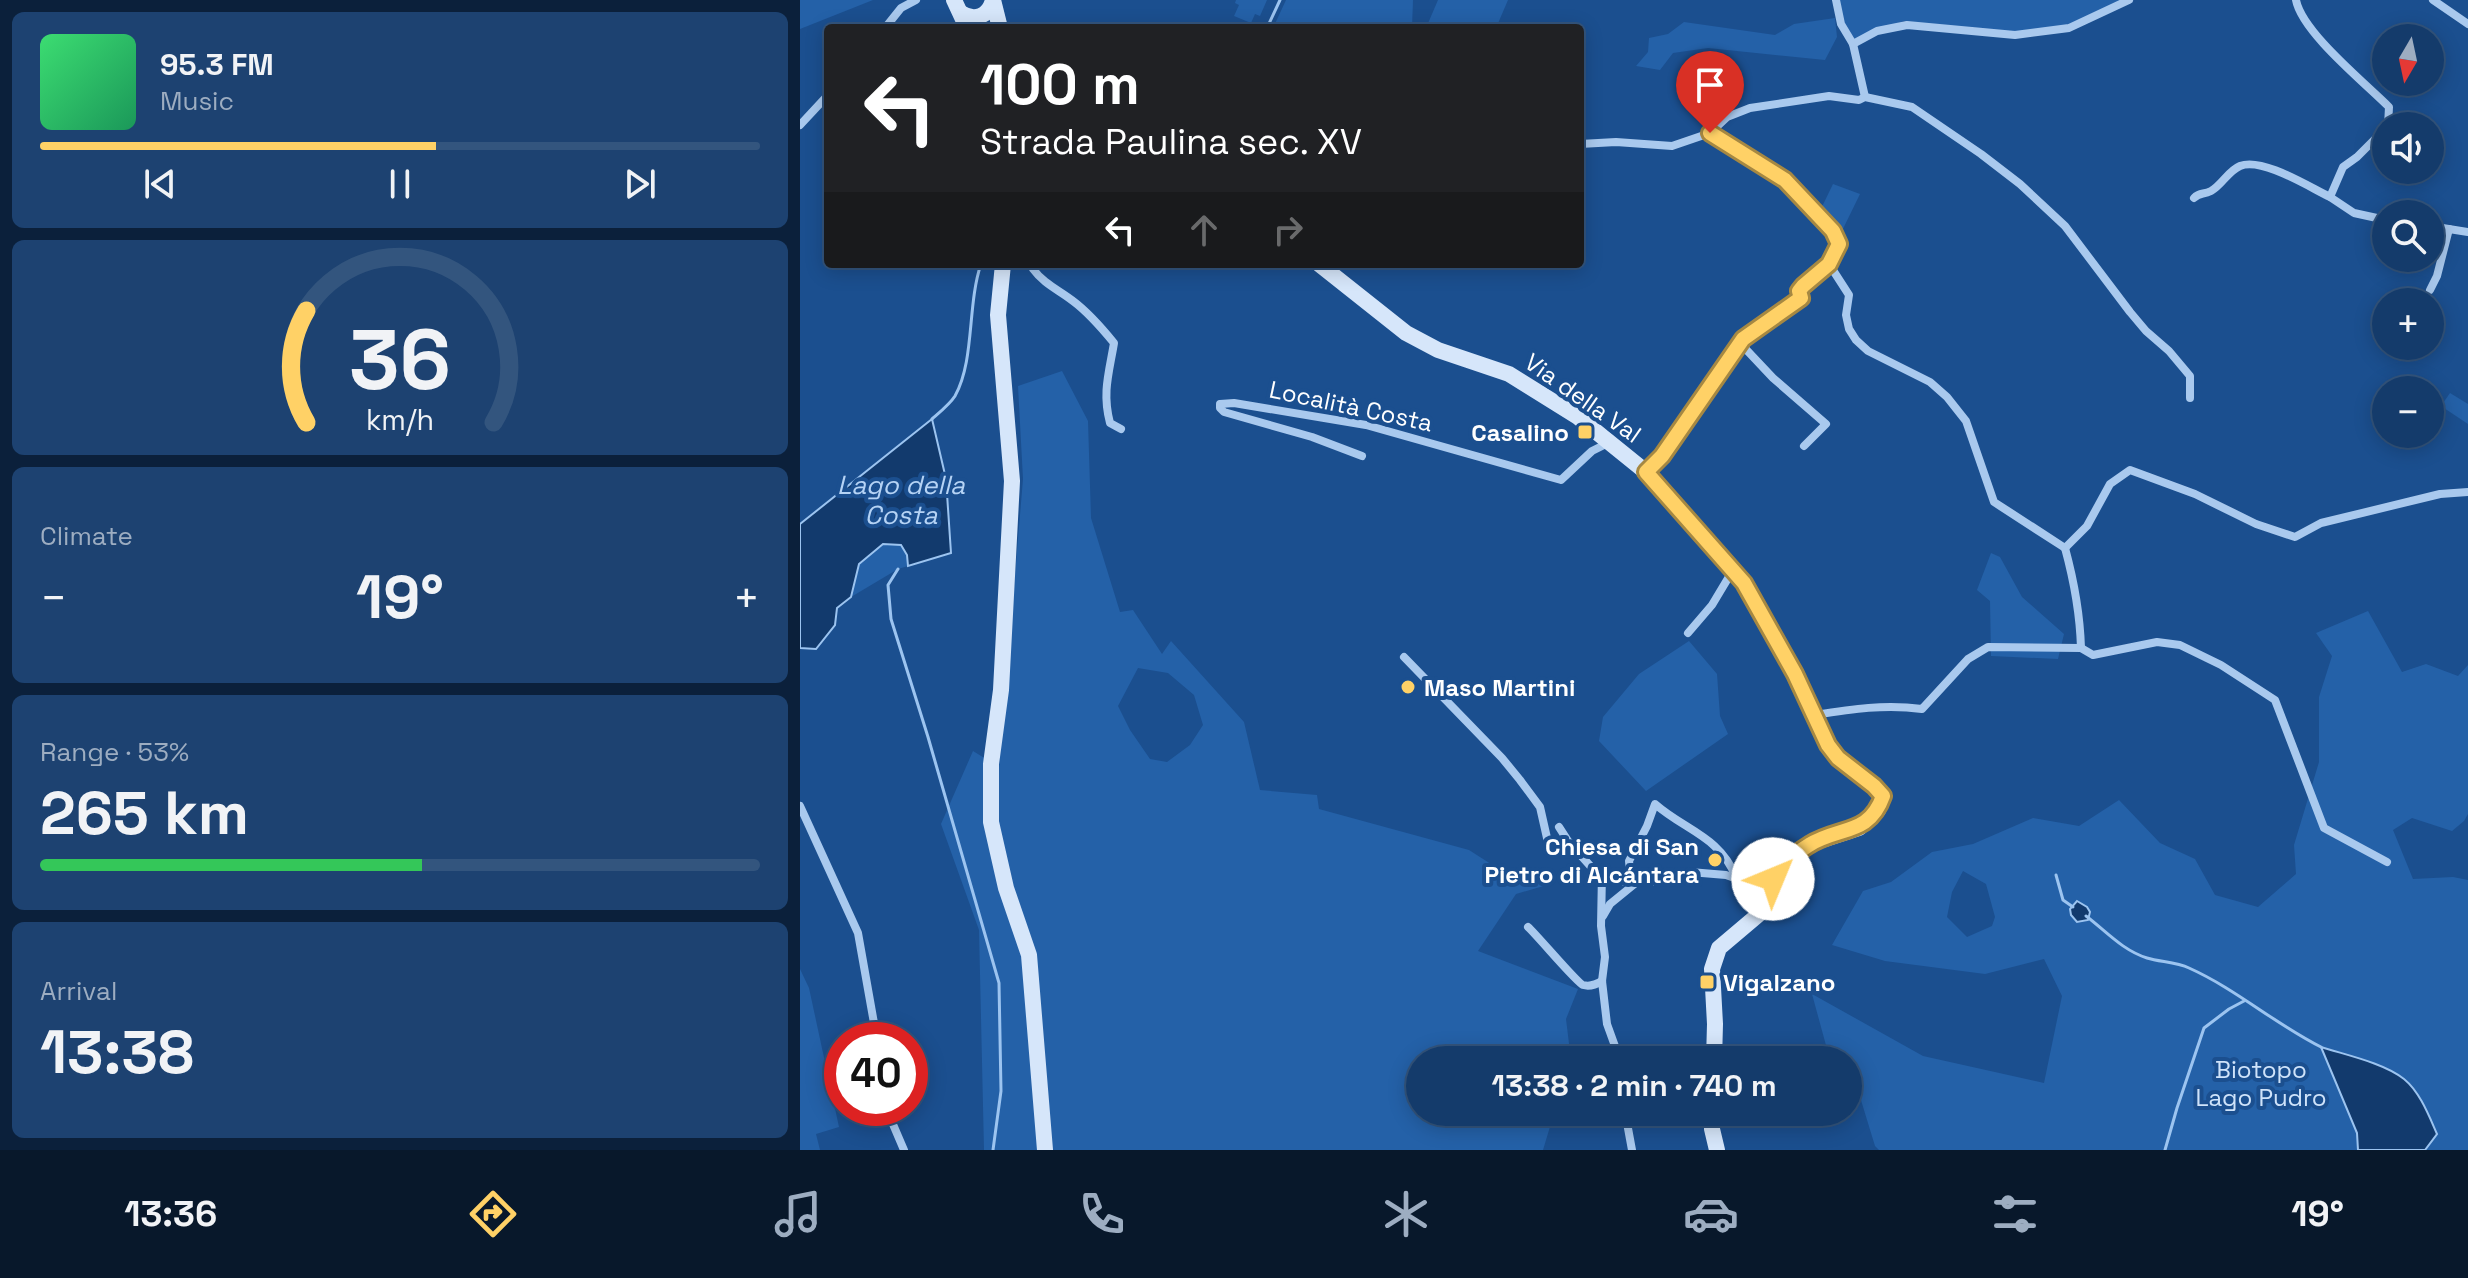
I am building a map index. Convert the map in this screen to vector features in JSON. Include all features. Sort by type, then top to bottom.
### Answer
[{"type":"street","points":[[888,24],[901,9],[916,0]]},
{"type":"street","points":[[971,16],[993,0]]},
{"type":"street","points":[[1836,0],[1841,24],[1853,44],[1865,97]]},
{"type":"street","points":[[1853,44],[1877,31],[1907,25],[2015,35],[2069,28],[2129,0]]},
{"type":"street","points":[[2296,0],[2298,12],[2311,30],[2389,107],[2388,112]]},
{"type":"street","points":[[2433,0],[2468,24]]},
{"type":"street","points":[[1584,144],[1616,142],[1672,146],[1710,133],[1727,117],[1750,108],[1829,96],[1859,100],[1865,97],[1912,107],[2020,184],[2065,226],[2130,312],[2190,376],[2190,398]]},
{"type":"street","points":[[800,125],[824,99]]},
{"type":"street","points":[[1646,472],[1662,456],[1740,343],[1801,298],[1799,291],[1829,264],[1839,244],[1833,231],[1785,180],[1710,133]]},
{"type":"street","points":[[2330,197],[2343,167],[2372,142]]},
{"type":"street","points":[[2194,198],[2199,193],[2211,191],[2241,166],[2255,164],[2330,197],[2354,213],[2372,217]]},
{"type":"street","points":[[2444,228],[2468,232]]},
{"type":"street","points":[[2431,288],[2449,229]]},
{"type":"street","points":[[1829,264],[1849,295],[1846,315],[1849,329],[1856,340],[1868,351],[1930,382],[1947,397],[1966,421],[1994,502],[2065,548],[2072,574],[2081,648]]},
{"type":"street","points":[[1003,268],[998,315],[1012,481],[1001,690],[991,764],[991,822],[1006,888],[1029,955],[1045,1150]]},
{"type":"street","points":[[1033,268],[1041,280],[1089,314],[1114,343],[1106,380],[1105,404],[1110,423],[1121,429]]},
{"type":"street","name":"Via della Val","points":[[1324,268],[1406,333],[1438,350],[1509,374],[1567,410],[1646,472],[1744,583],[1828,745],[1838,758],[1883,796],[1878,810],[1859,828],[1810,844],[1770,880]]},
{"type":"street","points":[[1740,343],[1773,378],[1826,424],[1804,446]]},
{"type":"street","name":"Località Costa","points":[[1362,456],[1312,437],[1224,412],[1220,404],[1258,406],[1366,425],[1561,480],[1592,451],[1609,442]]},
{"type":"street","points":[[2065,548],[2087,526],[2110,484],[2130,470],[2195,494],[2256,524],[2295,537],[2321,523],[2440,494],[2468,492]]},
{"type":"street","points":[[1688,633],[1712,605],[1733,570]]},
{"type":"street","points":[[1815,715],[1896,705],[1922,709],[1968,659],[1988,647],[2081,648],[2093,655],[2157,642],[2180,645],[2221,665],[2275,700],[2324,828],[2387,862]]},
{"type":"street","points":[[1404,657],[1520,780],[1540,807],[1547,838]]},
{"type":"street","points":[[1634,881],[1629,861],[1655,804],[1718,847],[1730,862],[1736,877],[1744,884],[1770,880],[1794,881]]},
{"type":"street","points":[[800,806],[858,933],[874,1022]]},
{"type":"street","points":[[1559,827],[1593,869],[1625,882],[1655,882],[1690,872],[1736,877]]},
{"type":"street","points":[[1602,873],[1601,926],[1605,957],[1602,981],[1607,1024],[1615,1046]]},
{"type":"street","points":[[1714,1046],[1712,969],[1719,948],[1758,915],[1770,880]]},
{"type":"street","points":[[1603,916],[1610,904],[1634,881]]},
{"type":"street","points":[[1528,927],[1555,953],[1575,979],[1588,986],[1602,981]]},
{"type":"street","points":[[894,1126],[904,1150]]},
{"type":"street","points":[[1628,1126],[1632,1150]]},
{"type":"street","points":[[1712,1126],[1717,1150]]},
{"type":"green space","points":[[800,0],[873,0],[800,29]]},
{"type":"green space","points":[[1236,0],[1267,0],[1260,16],[1255,14],[1251,23],[1234,16],[1239,5],[1235,3]]},
{"type":"green space","points":[[1286,0],[1413,0],[1412,24],[1275,24]]},
{"type":"green space","points":[[1438,0],[1508,0],[1498,24],[1428,24]]},
{"type":"green space","points":[[1837,0],[2124,0],[2068,26],[2015,33],[1904,21],[1854,42],[1842,23]]},
{"type":"green space","points":[[1835,18],[1837,37],[1825,60],[1708,48],[1673,53],[1660,70],[1636,66],[1648,52],[1649,38],[1668,34],[1684,22],[1775,35],[1794,24]]},
{"type":"green space","points":[[1833,184],[1860,194],[1840,235],[1818,215]]},
{"type":"green space","points":[[1062,371],[1088,421],[1091,518],[1120,612],[1133,610],[1162,654],[1171,641],[1244,722],[1260,790],[1317,795],[1319,809],[1469,850],[1494,866],[1547,885],[1516,894],[1478,951],[1578,989],[1566,1019],[1569,1046],[1406,1046],[1406,1126],[1550,1126],[1543,1150],[984,1150],[979,930],[941,824],[973,751],[999,767],[1023,479],[1018,386]],"holes":[[[1138,668],[1168,673],[1194,695],[1203,725],[1190,745],[1167,762],[1150,759],[1118,706]]]},
{"type":"green space","points":[[2450,393],[2468,404],[2468,424],[2444,408]]},
{"type":"green space","points":[[883,544],[901,545],[907,555],[908,566],[851,597],[859,564]]},
{"type":"green space","points":[[1991,553],[2000,557],[2022,597],[2064,634],[2058,659],[1991,656],[1990,601],[1977,590]]},
{"type":"green space","name":"Biotopo Lago Pudro","points":[[2368,611],[2402,672],[2426,664],[2458,676],[2468,665],[2468,814],[2452,831],[2412,818],[2393,830],[2413,879],[2453,877],[2468,880],[2468,1150],[1879,1150],[1862,1103],[1862,1046],[1826,1046],[1812,994],[1923,1056],[2044,1083],[2062,996],[2044,959],[1985,974],[1885,961],[1832,945],[1863,891],[1891,882],[1932,852],[1973,844],[2033,818],[2079,826],[2119,800],[2160,843],[2195,859],[2215,895],[2258,907],[2296,874],[2294,845],[2319,762],[2319,697],[2332,656],[2316,633]],"holes":[[[1963,871],[1986,884],[1995,917],[1992,926],[1967,937],[1947,917],[1952,892]]]},
{"type":"green space","points":[[1689,641],[1717,674],[1720,716],[1728,734],[1646,791],[1599,741],[1603,717],[1639,674]]},
{"type":"green space","points":[[800,969],[809,988],[824,1058],[824,1126],[839,1127],[816,1134],[820,1150],[800,1150]]},
{"type":"water","name":"Lago della Costa","points":[[932,419],[946,479],[951,553],[908,566],[907,555],[901,545],[883,544],[859,564],[851,597],[837,608],[835,625],[816,649],[800,648],[800,524]]},
{"type":"water","points":[[2077,901],[2090,912],[2088,920],[2077,922],[2071,915],[2070,909]]},
{"type":"water","points":[[2321,1047],[2386,1068],[2410,1084],[2437,1134],[2425,1150],[2358,1150],[2357,1133]]},
{"type":"waterway","points":[[1269,24],[1280,0]]},
{"type":"waterway","points":[[932,419],[953,399],[961,382],[980,268]]},
{"type":"waterway","points":[[898,569],[888,585],[891,619],[999,983],[1001,1091],[993,1150]]},
{"type":"waterway","points":[[2056,875],[2063,900],[2073,907]]},
{"type":"waterway","points":[[2086,916],[2130,950],[2206,976],[2321,1047]]},
{"type":"waterway","points":[[2165,1150],[2204,1028],[2244,1001]]},
{"type":"place","name":"Casalino","points":[[1585,432]]},
{"type":"place","name":"Maso Martini","points":[[1408,687]]},
{"type":"place","name":"Chiesa di San Pietro di Alcántara","points":[[1715,860]]},
{"type":"place","name":"Vigalzano","points":[[1707,982]]},
{"type":"route","points":[[1710,133],[1785,180],[1833,231],[1839,244],[1829,264],[1799,291],[1801,298],[1743,339],[1662,456],[1646,472],[1744,583],[1795,674],[1828,745],[1838,758],[1883,796],[1878,810],[1859,828],[1810,844],[1781,867],[1773,879]]}]
